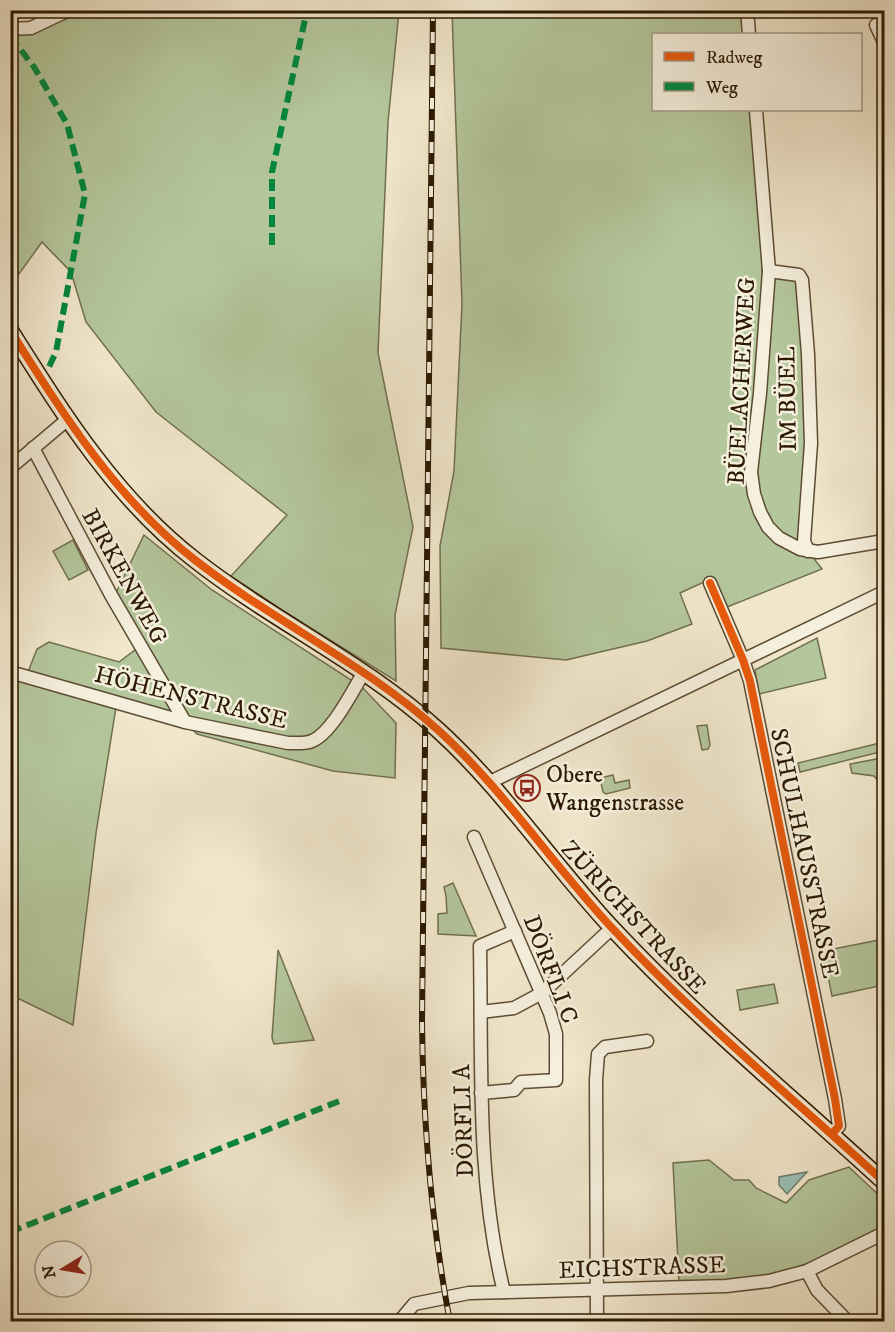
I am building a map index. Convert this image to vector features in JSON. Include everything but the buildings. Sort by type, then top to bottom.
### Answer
[{"type":"main road","name":"ZÜRICHSTRASSE","points":[[10,330],[68,419],[119,488],[178,547],[241,593],[364,672],[399,697],[438,730],[488,783],[612,928],[655,973],[756,1068],[885,1182]]},
{"type":"street","points":[[10,29],[31,28],[69,10]]},
{"type":"street","points":[[747,10],[749,33]]},
{"type":"street","points":[[876,25],[885,42]]},
{"type":"street","name":"BÜELACHERWEG","points":[[756,111],[769,272],[760,393],[751,472],[754,494],[768,527],[779,538],[794,547],[818,552],[885,541]]},
{"type":"street","name":"IM BÜEL","points":[[769,272],[798,275],[802,280],[811,435],[804,541],[808,551]]},
{"type":"street","points":[[10,468],[68,419]]},
{"type":"street","name":"BIRKENWEG","points":[[33,448],[111,595],[185,722]]},
{"type":"street","name":"SCHULHAUSSTRASSE","points":[[710,583],[750,681],[835,1099],[839,1126],[832,1134]]},
{"type":"street","points":[[488,783],[885,592]]},
{"type":"street","name":"HÖHENSTRASSE","points":[[10,672],[185,722],[288,743],[304,743],[314,741],[329,728],[364,672]]},
{"type":"street","name":"DÖRFLI C","points":[[474,837],[542,993],[556,1034],[556,1080],[521,1082],[514,1090],[481,1093]]},
{"type":"street","points":[[482,1012],[514,1008],[542,993],[612,928]]},
{"type":"street","name":"DÖRFLI A","points":[[504,1292],[498,1269],[485,1176],[481,1093],[480,946],[515,932]]},
{"type":"street","points":[[597,1322],[596,1080],[598,1054],[604,1047],[647,1041]]},
{"type":"street","name":"EICHSTRASSE","points":[[399,1322],[414,1304],[469,1293],[742,1285],[787,1277],[807,1271],[885,1233]]},
{"type":"street","points":[[807,1271],[817,1290],[848,1322]]},
{"type":"green space","points":[[69,11],[399,11],[388,122],[378,353],[413,527],[395,615],[396,681],[231,576],[287,515],[156,412],[86,322],[71,272],[42,242],[11,285],[11,29]]},
{"type":"green space","points":[[452,11],[747,11],[749,33],[652,33],[652,111],[756,111],[769,271],[802,280],[808,551],[822,569],[717,611],[704,582],[680,593],[692,624],[647,641],[566,660],[441,648],[440,546],[454,471],[462,304]]},
{"type":"green space","points":[[144,535],[212,590],[362,687],[396,723],[395,778],[333,771],[197,734],[185,722],[28,672],[37,649],[49,642],[119,662],[144,643],[115,595]]},
{"type":"green space","points":[[73,540],[88,570],[69,580],[53,551]]},
{"type":"green space","points":[[817,638],[826,678],[759,694],[755,670]]},
{"type":"green space","points":[[11,677],[116,707],[96,833],[73,1025],[11,995]]},
{"type":"green space","points":[[707,725],[710,745],[708,749],[702,750],[697,726]]},
{"type":"green space","points":[[884,742],[884,751],[800,772],[798,763]]},
{"type":"green space","points":[[882,758],[884,782],[880,783],[874,776],[852,773],[850,764]]},
{"type":"green space","points":[[613,775],[615,783],[629,780],[630,788],[606,794],[603,792],[600,778]]},
{"type":"green space","points":[[453,883],[476,936],[438,934],[438,914],[447,913],[444,887]]},
{"type":"green space","points":[[884,939],[884,985],[832,996],[823,951]]},
{"type":"green space","points":[[278,950],[314,1040],[274,1044],[272,1038]]},
{"type":"green space","points":[[774,984],[778,1003],[740,1010],[737,990]]},
{"type":"green space","points":[[709,1160],[734,1180],[749,1180],[756,1188],[786,1203],[809,1180],[849,1167],[884,1200],[884,1228],[817,1260],[764,1277],[679,1282],[673,1163]]},
{"type":"water","points":[[807,1172],[787,1194],[779,1185],[779,1177]]},
{"type":"railway","points":[[433,10],[422,1021],[429,1172],[450,1322]]},
{"type":"marked path","points":[[272,245],[272,172],[307,10]]},
{"type":"marked path","points":[[10,36],[34,67],[67,124],[85,194],[56,352],[48,369]]},
{"type":"marked path","points":[[10,1232],[342,1100]]},
{"type":"cycle path","points":[[10,330],[71,424],[116,483],[140,510],[195,560],[255,603],[380,684],[438,730],[484,777],[591,904],[645,963],[712,1027],[884,1182]]},
{"type":"cycle path","points":[[710,583],[750,681],[835,1099],[839,1126],[832,1134]]},
{"type":"place","name":"Obere Wangenstrasse","points":[[527,788]]}]
